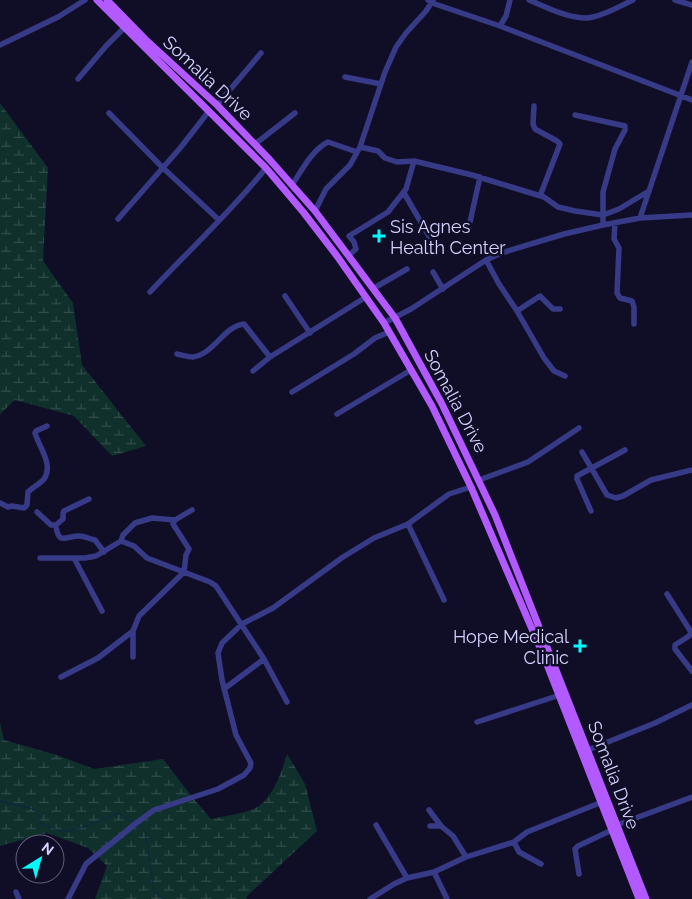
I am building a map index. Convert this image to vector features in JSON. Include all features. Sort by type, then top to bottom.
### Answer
[{"type":"main road","name":"Somalia Drive","points":[[97,0],[266,168],[304,213],[384,323],[432,406],[471,487],[525,610],[602,802],[646,899]]},
{"type":"main road","name":"Somalia Drive","points":[[107,0],[145,39],[217,105],[292,185],[315,211],[395,318],[442,404],[480,480],[520,574],[588,750],[639,899]]},
{"type":"street","points":[[0,45],[58,17],[85,0]]},
{"type":"street","points":[[500,26],[506,16],[510,0]]},
{"type":"street","points":[[529,0],[563,14],[591,18],[610,12],[633,0]]},
{"type":"street","points":[[675,0],[692,5]]},
{"type":"street","points":[[315,211],[326,189],[350,165],[358,150],[396,47],[431,1],[692,100]]},
{"type":"street","points":[[78,79],[124,28]]},
{"type":"street","points":[[217,105],[261,53]]},
{"type":"street","points":[[640,218],[692,62]]},
{"type":"street","points":[[344,77],[381,84]]},
{"type":"street","points":[[534,106],[534,130],[560,144],[540,196]]},
{"type":"street","points":[[118,219],[181,147],[209,111]]},
{"type":"street","points":[[109,113],[162,167],[220,220]]},
{"type":"street","points":[[254,144],[295,113]]},
{"type":"street","points":[[575,115],[625,126],[625,130],[615,149],[603,192],[603,225]]},
{"type":"street","points":[[292,185],[312,156],[328,142],[358,150],[378,151],[385,158],[397,162],[414,162],[480,177],[540,196],[564,209],[603,215],[649,192]]},
{"type":"street","points":[[349,255],[356,249],[354,242],[350,238],[351,234],[388,212],[404,193],[414,162]]},
{"type":"street","points":[[150,292],[220,220],[266,168]]},
{"type":"street","points":[[470,222],[480,177]]},
{"type":"street","points":[[404,193],[437,250]]},
{"type":"street","points":[[384,323],[443,289],[486,260],[501,253],[603,225],[640,218],[692,215]]},
{"type":"street","points":[[615,223],[614,239],[619,248],[617,293],[620,298],[632,301],[634,324]]},
{"type":"street","points":[[486,260],[547,362],[554,371],[565,376]]},
{"type":"street","points":[[374,288],[407,269]]},
{"type":"street","points":[[434,272],[443,289]]},
{"type":"street","points":[[285,296],[310,332]]},
{"type":"street","points":[[517,310],[540,296],[553,309],[560,309]]},
{"type":"street","points":[[253,371],[270,358],[366,297]]},
{"type":"street","points":[[177,354],[197,356],[232,328],[244,324],[270,358]]},
{"type":"street","points":[[292,392],[354,354],[375,338],[389,332]]},
{"type":"street","points":[[337,414],[411,370]]},
{"type":"street","points":[[0,503],[8,507],[24,508],[27,505],[28,492],[44,479],[48,470],[35,433],[47,426]]},
{"type":"street","points":[[480,480],[528,462],[579,428]]},
{"type":"street","points":[[591,511],[577,479],[579,475],[625,450]]},
{"type":"street","points":[[582,452],[607,495],[616,498],[651,480],[692,470]]},
{"type":"street","points":[[68,899],[86,864],[154,810],[218,789],[244,774],[250,768],[251,763],[236,735],[224,689],[218,653],[222,643],[242,624],[273,608],[342,557],[374,538],[408,524],[449,494],[471,487]]},
{"type":"street","points":[[37,512],[51,525],[56,525],[63,519],[64,511],[89,499]]},
{"type":"street","points":[[40,558],[96,556],[121,541],[123,535],[135,523],[152,518],[175,520],[192,510]]},
{"type":"street","points":[[133,657],[133,631],[139,616],[184,572],[186,555],[189,549],[174,524],[175,520]]},
{"type":"street","points":[[408,524],[444,600]]},
{"type":"street","points":[[56,525],[57,533],[61,538],[66,540],[78,536],[95,540],[104,552]]},
{"type":"street","points":[[121,541],[134,546],[147,558],[216,586],[242,624],[288,702]]},
{"type":"street","points":[[74,558],[102,611]]},
{"type":"street","points":[[667,594],[691,632],[689,636],[675,646],[692,671]]},
{"type":"street","points":[[61,677],[98,658],[133,631]]},
{"type":"street","points":[[224,689],[264,660]]},
{"type":"street","points":[[477,722],[560,695]]},
{"type":"street","points":[[588,750],[655,723],[692,705]]},
{"type":"street","points":[[579,874],[575,849],[578,846],[614,827],[692,797]]},
{"type":"street","points":[[370,899],[407,878],[434,872],[466,857],[514,842],[532,830],[602,802]]},
{"type":"street","points":[[429,810],[441,826],[453,836],[466,857]]},
{"type":"street","points":[[376,825],[407,878]]},
{"type":"street","points":[[430,826],[441,826]]},
{"type":"street","points":[[514,842],[519,852],[541,864]]},
{"type":"street","points":[[434,872],[447,899]]},
{"type":"street","points":[[16,892],[19,899]]},
{"type":"green space","points":[[0,103],[48,168],[43,261],[73,303],[82,365],[146,446],[112,456],[74,416],[15,400],[0,414]]},
{"type":"green space","points":[[0,722],[4,740],[57,755],[94,769],[163,759],[211,819],[253,809],[266,800],[275,785],[287,754],[305,784],[317,831],[246,897],[247,899],[95,899],[107,866],[88,848],[65,840],[65,834],[15,834],[15,842],[0,846]]},
{"type":"waterway","points":[[0,801],[34,809],[42,824],[64,832],[84,827],[119,813],[134,823]]},
{"type":"waterway","points":[[138,825],[145,830],[154,892],[164,899]]},
{"type":"place","name":"Sis Agnes Health Center","points":[[379,236]]},
{"type":"place","name":"Hope Medical Clinic","points":[[580,646]]}]
